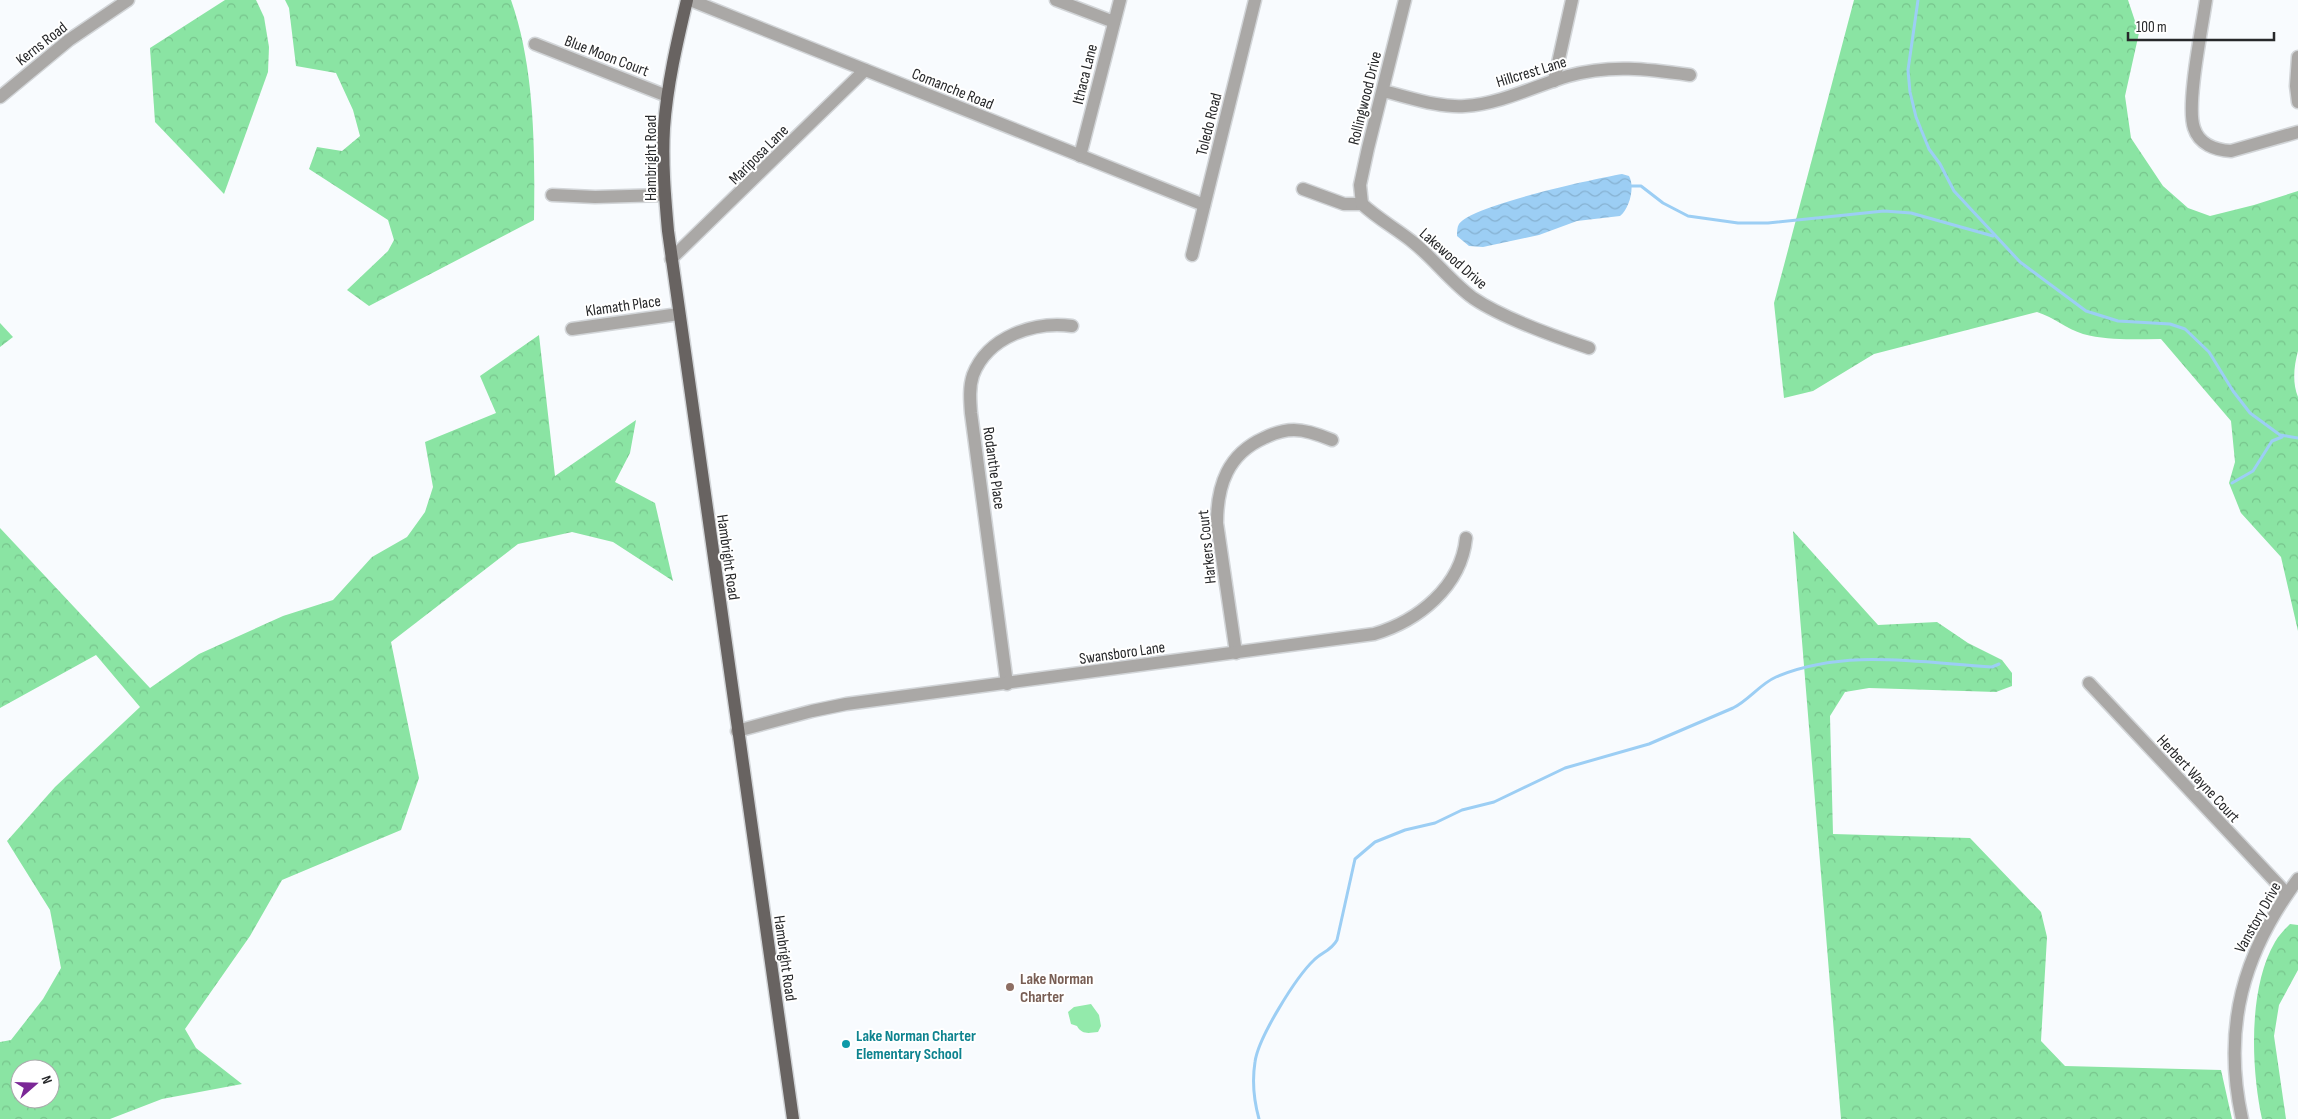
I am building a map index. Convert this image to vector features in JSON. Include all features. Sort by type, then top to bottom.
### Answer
[{"type":"main road","name":"Hambright Road","points":[[688,0],[667,96],[663,151],[665,195],[679,314],[792,1119]]},
{"type":"street","name":"Kerns Road","points":[[0,97],[69,40],[128,0]]},
{"type":"street","name":"Comanche Road","points":[[688,0],[1204,205]]},
{"type":"street","points":[[1056,0],[1114,22]]},
{"type":"street","name":"Ithaca Lane","points":[[1080,156],[1120,0]]},
{"type":"street","name":"Toledo Road","points":[[1192,255],[1255,0]]},
{"type":"street","name":"Rollingwood Drive","points":[[1362,204],[1360,185],[1405,0]]},
{"type":"street","points":[[1554,81],[1572,0]]},
{"type":"street","points":[[2206,0],[2191,107],[2194,130],[2200,139],[2209,146],[2219,150],[2231,150],[2298,132]]},
{"type":"street","name":"Blue Moon Court","points":[[535,44],[667,96]]},
{"type":"street","points":[[2298,57],[2296,86],[2298,102]]},
{"type":"street","name":"Hillcrest Lane","points":[[1383,91],[1452,106],[1466,106],[1598,70],[1632,67],[1690,75]]},
{"type":"street","name":"Mariposa Lane","points":[[672,259],[865,70]]},
{"type":"street","points":[[1302,190],[1344,204],[1362,204]]},
{"type":"street","points":[[552,195],[595,197],[665,195]]},
{"type":"street","name":"Lakewood Drive","points":[[1362,204],[1375,216],[1419,247],[1457,285],[1473,297],[1489,307],[1589,348]]},
{"type":"street","name":"Klamath Place","points":[[572,329],[679,314]]},
{"type":"street","name":"Rodanthe Place","points":[[1007,684],[971,413],[971,385],[973,374],[983,359],[996,345],[1009,336],[1035,327],[1052,324],[1072,326]]},
{"type":"street","name":"Harkers Court","points":[[1236,653],[1217,523],[1217,502],[1223,478],[1236,456],[1274,433],[1295,430],[1332,440]]},
{"type":"street","name":"Swansboro Lane","points":[[737,732],[812,711],[846,704],[1374,634],[1402,624],[1428,606],[1448,583],[1461,560],[1466,538]]},
{"type":"street","name":"Herbert Wayne Court","points":[[2088,683],[2287,894]]},
{"type":"street","name":"Vanstory Drive","points":[[2242,1119],[2234,1075],[2234,1042],[2239,1001],[2248,966],[2260,938],[2298,879]]},
{"type":"green space","points":[[225,0],[256,0],[264,17],[269,47],[268,72],[224,194],[155,122],[150,48]]},
{"type":"green space","points":[[285,0],[511,0],[525,53],[532,109],[534,220],[369,306],[347,290],[388,251],[394,240],[388,220],[309,169],[317,147],[342,151],[360,136],[353,110],[336,73],[296,66],[289,8]]},
{"type":"green space","points":[[1854,0],[2128,0],[2139,33],[2125,96],[2131,138],[2163,186],[2188,208],[2210,216],[2298,191],[2298,351],[2294,374],[2298,397],[2298,631],[2281,557],[2241,513],[2229,483],[2235,462],[2231,421],[2161,339],[2102,338],[2083,334],[2037,312],[1874,354],[1813,391],[1784,398],[1774,303]]},
{"type":"green space","points":[[0,323],[13,337],[0,347]]},
{"type":"green space","points":[[539,335],[555,476],[636,420],[630,453],[615,482],[655,503],[673,581],[613,542],[572,532],[518,544],[391,642],[419,778],[401,830],[282,880],[250,936],[185,1029],[196,1048],[242,1084],[162,1099],[110,1119],[0,1119],[0,1042],[11,1040],[43,999],[61,968],[50,910],[7,841],[55,787],[140,707],[96,655],[0,708],[0,528],[150,688],[199,654],[283,616],[333,600],[372,557],[407,537],[425,512],[433,487],[425,442],[496,413],[480,376]]},
{"type":"green space","points":[[1793,531],[1878,625],[1937,622],[1968,643],[2002,660],[2012,673],[2012,686],[1996,692],[1869,688],[1845,692],[1830,716],[1833,834],[1970,838],[2041,912],[2047,937],[2041,1041],[2065,1066],[2221,1070],[2232,1119],[1841,1119]]},
{"type":"green space","points":[[2290,924],[2298,925],[2298,970],[2279,1005],[2274,1036],[2286,1119],[2262,1119],[2258,1099],[2254,1053],[2256,1005],[2266,961],[2277,939]]},
{"type":"green space","points":[[1091,1004],[1099,1015],[1101,1026],[1098,1032],[1086,1033],[1071,1024],[1068,1012],[1074,1007]]},
{"type":"water","points":[[1622,174],[1629,176],[1632,185],[1629,202],[1620,216],[1577,221],[1539,235],[1483,247],[1469,246],[1457,236],[1459,224],[1486,209],[1535,194]]},
{"type":"waterway","points":[[1918,0],[1908,70],[1910,92],[1916,117],[1929,149],[1940,164],[1954,191],[2020,262],[2086,311],[2118,321],[2170,324],[2185,329],[2209,352],[2233,391],[2250,413],[2280,435],[2298,438]]},
{"type":"waterway","points":[[1629,186],[1641,186],[1663,203],[1688,216],[1738,223],[1768,223],[1884,211],[1911,213],[1993,236]]},
{"type":"waterway","points":[[2232,483],[2253,471],[2272,441],[2282,437]]},
{"type":"waterway","points":[[1259,1119],[1255,1098],[1254,1076],[1255,1062],[1263,1038],[1279,1008],[1306,968],[1332,947],[1337,940],[1355,859],[1375,842],[1405,830],[1435,823],[1462,810],[1494,802],[1565,768],[1649,744],[1733,708],[1770,680],[1802,668],[1856,660],[1910,661],[1992,667],[1999,664]]},
{"type":"place","name":"Lake Norman Charter","points":[[1010,987]]},
{"type":"place","name":"Lake Norman Charter Elementary School","points":[[846,1044]]}]
